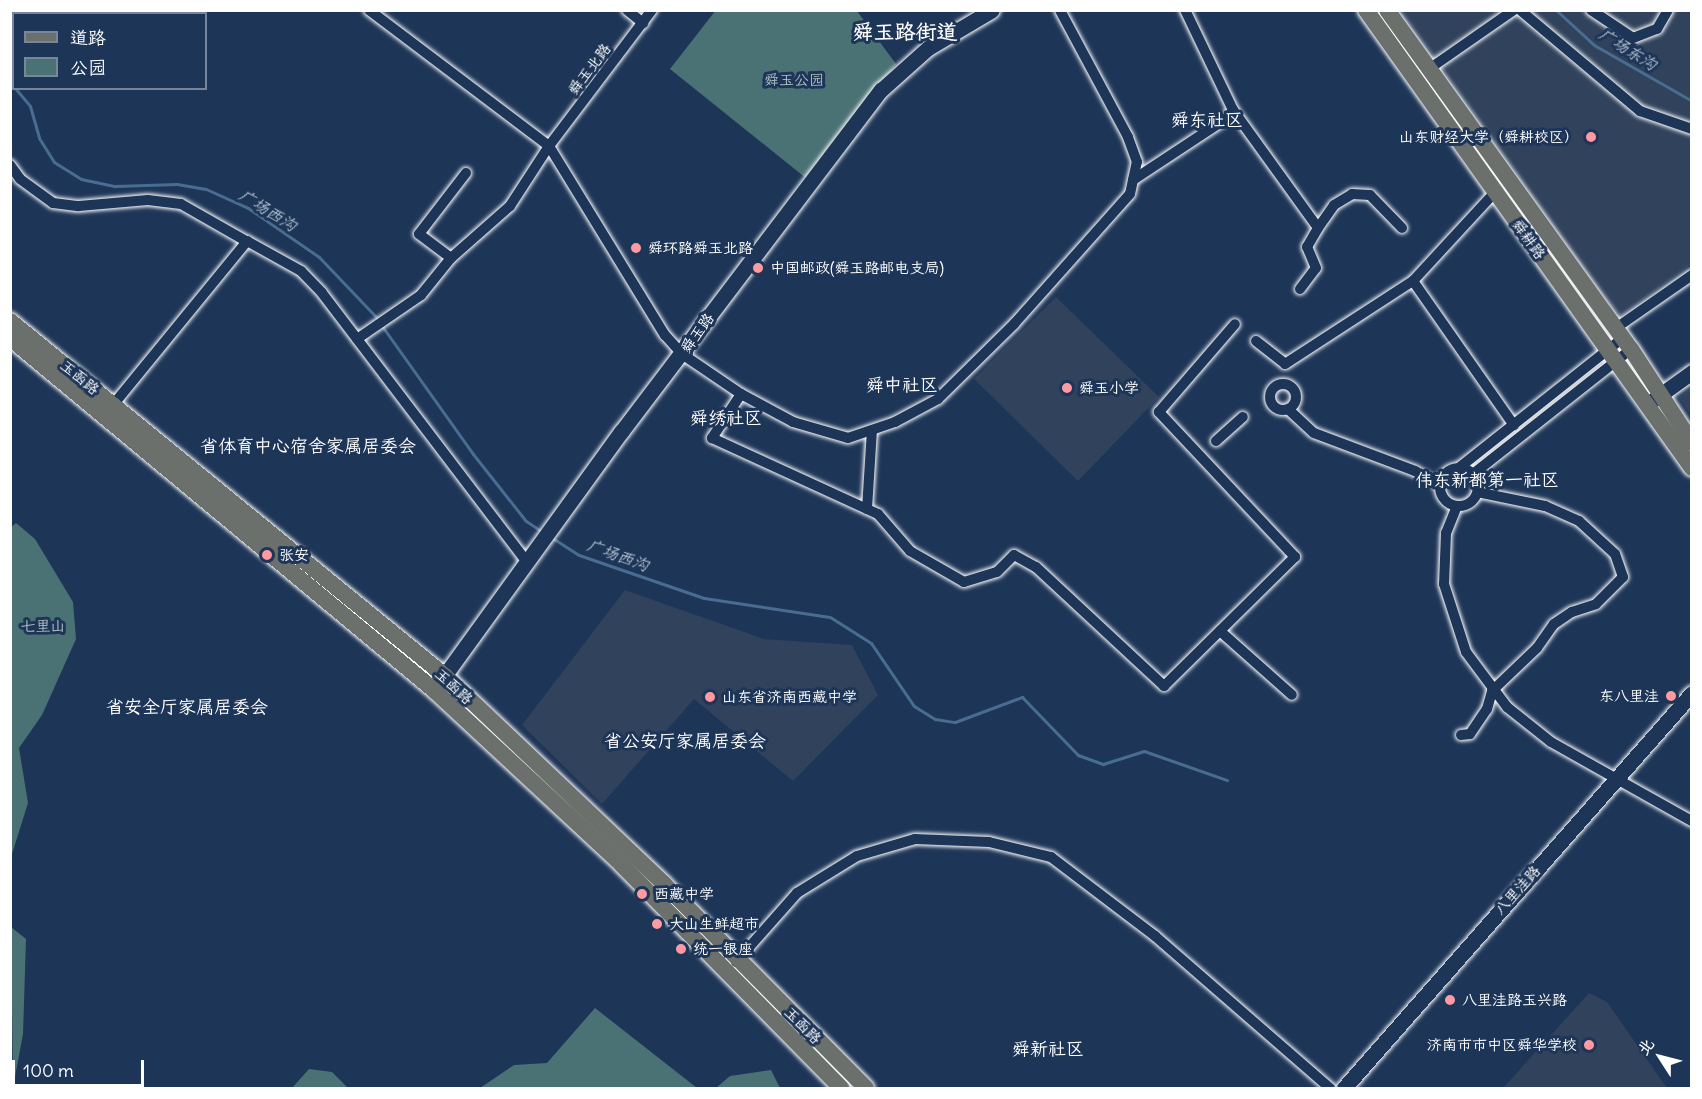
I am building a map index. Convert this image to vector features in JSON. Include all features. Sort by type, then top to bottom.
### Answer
[{"type":"main road","name":"舜玉路","points":[[434,690],[551,529],[881,90],[928,48],[992,10]]},
{"type":"main road","name":"舜耕路","points":[[1366,10],[1495,192],[1619,344]]},
{"type":"main road","name":"舜耕路","points":[[1387,10],[1619,344],[1657,403],[1692,468]]},
{"type":"main road","name":"玉函路","points":[[10,321],[445,676],[733,965],[841,1089]]},
{"type":"main road","name":"玉函路","points":[[10,338],[434,690],[866,1089]]},
{"type":"main road","points":[[1657,403],[1692,372]]},
{"type":"main road","points":[[1657,403],[1692,382]]},
{"type":"main road","name":"舜耕路","points":[[1657,403],[1692,443]]},
{"type":"main road","name":"八里洼路","points":[[1357,1089],[1692,693]]},
{"type":"main road","name":"八里洼路","points":[[1344,1089],[1620,780],[1692,707]]},
{"type":"street","points":[[369,10],[549,146],[665,335],[682,354],[741,394],[793,422],[848,438],[872,430],[938,399],[1060,274],[1130,194],[1137,162],[1128,137],[1060,10]]},
{"type":"street","points":[[627,10],[643,23]]},
{"type":"street","name":"舜玉北路","points":[[357,339],[421,295],[451,258],[510,206],[549,146],[652,10]]},
{"type":"street","points":[[1185,10],[1233,110],[1318,228]]},
{"type":"street","points":[[1429,69],[1514,10]]},
{"type":"street","points":[[1520,10],[1640,111],[1692,129]]},
{"type":"street","points":[[1591,10],[1633,38],[1657,29],[1668,10]]},
{"type":"street","points":[[1133,180],[1227,118],[1233,110]]},
{"type":"street","points":[[10,165],[20,179],[53,203],[79,206],[148,200],[181,204],[244,240]]},
{"type":"street","points":[[451,258],[419,234],[466,173]]},
{"type":"street","points":[[1439,485],[1415,471],[1314,433],[1288,409],[1276,408],[1270,402],[1271,391],[1280,384],[1286,364],[1413,281],[1495,192]]},
{"type":"street","points":[[1300,289],[1316,268],[1307,247],[1334,205],[1352,194],[1370,195],[1402,228]]},
{"type":"street","points":[[113,405],[247,241],[300,271],[532,556]]},
{"type":"street","points":[[1473,474],[1619,344],[1692,275]]},
{"type":"street","points":[[1413,281],[1514,425]]},
{"type":"street","points":[[741,394],[712,438],[878,514],[910,551],[964,582],[997,572],[1014,555],[1036,567],[1164,686],[1295,557],[1159,412],[1234,324]]},
{"type":"street","points":[[1256,341],[1286,364]]},
{"type":"street","points":[[1460,467],[1473,474],[1477,492],[1469,503],[1456,506],[1442,496],[1439,485],[1444,474],[1460,467],[1619,344]]},
{"type":"street","points":[[1280,384],[1292,387],[1296,395],[1288,409]]},
{"type":"street","points":[[1216,441],[1243,417]]},
{"type":"street","points":[[867,509],[872,430]]},
{"type":"street","points":[[1461,735],[1470,734],[1487,709],[1494,688],[1537,648],[1554,624],[1572,612],[1596,604],[1623,577],[1615,554],[1579,521],[1545,506],[1477,492]]},
{"type":"street","points":[[1456,506],[1445,542],[1444,584],[1466,652],[1507,707],[1551,742],[1692,821]]},
{"type":"street","points":[[1220,631],[1292,695]]},
{"type":"street","points":[[733,965],[797,893],[857,856],[915,839],[989,842],[1051,857],[1155,936],[1330,1089]]},
{"type":"shaded area","name":"山东财经大学（舜耕校区）","points":[[1402,11],[1691,11],[1691,264],[1621,316],[1604,297]]},
{"type":"shaded area","name":"舜玉小学","points":[[1056,297],[1159,397],[1078,481],[974,379]]},
{"type":"shaded area","points":[[1691,388],[1691,415],[1679,398]]},
{"type":"shaded area","name":"山东省济南西藏中学","points":[[625,590],[764,639],[852,645],[878,695],[793,781],[694,699],[602,804],[522,725]]},
{"type":"shaded area","name":"济南市市中区舜华学校","points":[[1589,993],[1607,1002],[1667,1088],[1503,1088]]},
{"type":"green space","name":"舜玉公园","points":[[716,10],[857,11],[896,64],[807,179],[670,69]]},
{"type":"green space","name":"七里山","points":[[16,523],[35,539],[73,602],[76,639],[42,715],[19,748],[28,803],[11,857],[10,528]]},
{"type":"green space","points":[[11,927],[26,939],[23,1034],[13,1088]]},
{"type":"green space","points":[[595,1008],[697,1088],[480,1088],[514,1065],[547,1063]]},
{"type":"green space","points":[[309,1069],[332,1072],[348,1088],[292,1088]]},
{"type":"green space","points":[[771,1070],[780,1088],[716,1088],[730,1076]]},
{"type":"waterway","name":"广场东沟","points":[[1556,10],[1594,45],[1692,101]]},
{"type":"waterway","name":"广场西沟","points":[[17,90],[30,106],[39,138],[54,162],[81,179],[115,186],[177,184],[206,189],[248,208],[319,257],[379,320]]},
{"type":"waterway","name":"广场西沟","points":[[382,326],[473,454],[526,521],[543,532]]},
{"type":"waterway","name":"广场西沟","points":[[551,537],[579,555],[704,598],[830,617],[871,643],[914,706],[935,719],[955,722],[1022,697],[1078,755],[1103,764],[1144,751],[1227,780]]},
{"type":"place","name":"山东财经大学（舜耕校区）","points":[[1591,137]]},
{"type":"place","name":"舜环路舜玉北路","points":[[636,248]]},
{"type":"place","name":"中国邮政(舜玉路邮电支局)","points":[[758,268]]},
{"type":"place","name":"舜玉小学","points":[[1067,388]]},
{"type":"place","name":"张安","points":[[267,555]]},
{"type":"place","name":"东八里洼","points":[[1671,696]]},
{"type":"place","name":"山东省济南西藏中学","points":[[710,697]]},
{"type":"place","name":"西藏中学","points":[[642,894]]},
{"type":"place","name":"大山生鲜超市","points":[[657,924]]},
{"type":"place","name":"统一银座","points":[[681,949]]},
{"type":"place","name":"八里洼路玉兴路","points":[[1450,1000]]},
{"type":"place","name":"济南市市中区舜华学校","points":[[1589,1045]]},
{"type":"district","name":"舜玉路街道","points":[[905,32]]},
{"type":"district","name":"舜东社区","points":[[1207,120]]},
{"type":"district","name":"舜中社区","points":[[902,385]]},
{"type":"district","name":"舜绣社区","points":[[726,418]]},
{"type":"district","name":"省体育中心宿舍家属居委会","points":[[308,446]]},
{"type":"district","name":"伟东新都第一社区","points":[[1487,480]]},
{"type":"district","name":"省安全厅家属居委会","points":[[187,707]]},
{"type":"district","name":"省公安厅家属居委会","points":[[685,741]]},
{"type":"district","name":"舜新社区","points":[[1048,1049]]}]
